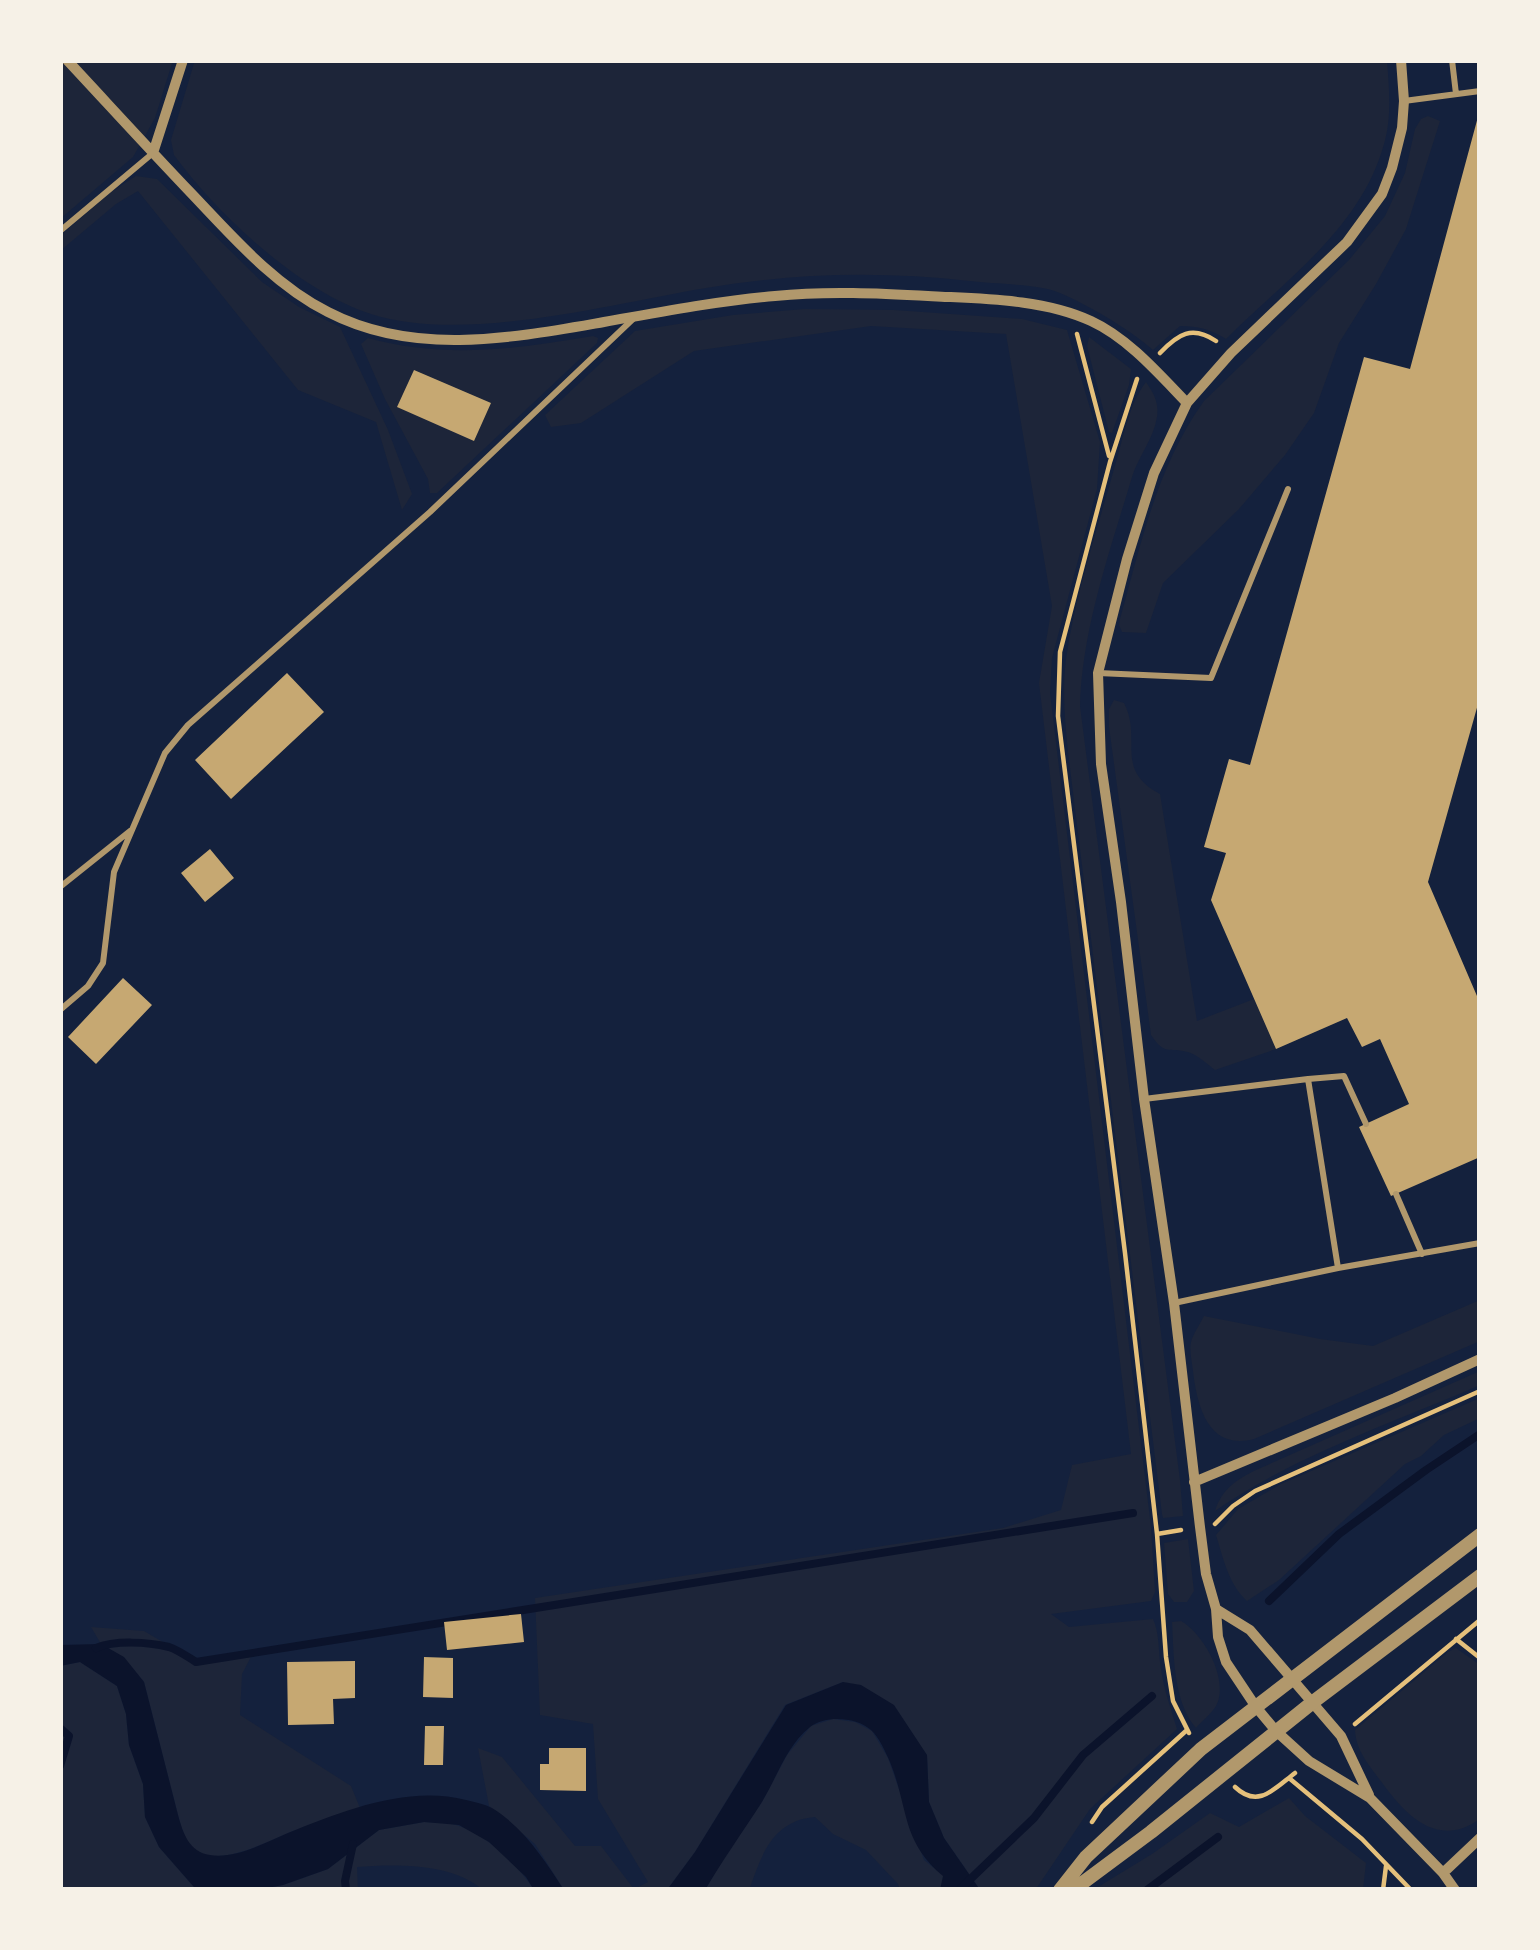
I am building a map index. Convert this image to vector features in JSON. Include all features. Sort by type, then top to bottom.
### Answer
[{"type":"street","points":[[67,60],[264,266],[328,313],[357,325],[410,338],[461,341],[777,296],[868,293],[979,298],[1065,312],[1093,322],[1149,364],[1187,403]]},
{"type":"street","points":[[153,153],[183,60]]},
{"type":"street","points":[[1401,60],[1404,101],[1393,168],[1367,218],[1187,403],[1154,473],[1098,673],[1101,764],[1218,1637],[1226,1662],[1276,1731],[1309,1761],[1370,1798],[1455,1890]]},
{"type":"street","points":[[1194,1483],[1480,1359]]},
{"type":"street","points":[[1060,1890],[1086,1858],[1202,1749],[1480,1535]]},
{"type":"street","points":[[1073,1890],[1480,1576]]},
{"type":"street","points":[[1216,1609],[1250,1630],[1341,1736],[1370,1798]]},
{"type":"street","points":[[1443,1874],[1480,1838]]},
{"type":"lane","points":[[1452,60],[1456,94]]},
{"type":"lane","points":[[1404,101],[1480,91]]},
{"type":"lane","points":[[60,231],[153,153]]},
{"type":"lane","points":[[60,1010],[88,986],[103,963],[114,872],[165,753],[188,725],[430,512],[635,316]]},
{"type":"lane","points":[[1098,673],[1211,678],[1288,489]]},
{"type":"lane","points":[[60,887],[133,828]]},
{"type":"lane","points":[[1144,1099],[1344,1076],[1366,1124]]},
{"type":"lane","points":[[1308,1079],[1338,1268]]},
{"type":"lane","points":[[1396,1194],[1422,1254]]},
{"type":"lane","points":[[1174,1303],[1480,1244]]},
{"type":"path","points":[[1065,312],[1077,333],[1109,462]]},
{"type":"path","points":[[1156,1534],[1216,1523],[1255,1491],[1480,1391]]},
{"type":"path","points":[[1341,1736],[1480,1620]]},
{"type":"path","points":[[1456,1639],[1480,1658]]},
{"type":"path","points":[[1239,1792],[1258,1799],[1309,1761]]},
{"type":"path","points":[[1289,1778],[1363,1839],[1412,1890]]},
{"type":"path","points":[[1383,1890],[1387,1864]]},
{"type":"shaded area","points":[[60,60],[173,60],[155,118],[133,157],[60,219]]},
{"type":"shaded area","points":[[195,60],[1387,60],[1389,113],[1384,144],[1358,202],[1318,251],[1226,339],[1204,329],[1180,326],[1153,350],[1109,318],[1052,290],[871,275],[739,283],[537,318],[449,325],[408,322],[344,303],[289,269],[213,202],[174,155],[171,140]]},
{"type":"shaded area","points":[[1428,116],[1440,121],[1406,229],[1339,343],[1314,413],[1239,509],[1163,583],[1146,633],[1122,632],[1120,619],[1152,506],[1188,426],[1204,401],[1349,260],[1385,216],[1405,173],[1415,129]]},
{"type":"shaded area","points":[[136,176],[157,179],[262,282],[340,327],[412,494],[402,510],[376,422],[298,390],[138,191],[60,251],[60,236]]},
{"type":"shaded area","points":[[805,309],[1022,319],[1067,330],[1100,442],[1097,489],[1052,658],[1050,693],[1155,1592],[1151,1601],[1051,1614],[1069,1627],[1153,1619],[1177,1729],[1090,1809],[1033,1890],[978,1887],[944,1838],[929,1802],[927,1755],[843,1682],[785,1705],[667,1890],[564,1890],[535,1844],[489,1806],[478,1748],[502,1757],[575,1846],[601,1846],[634,1889],[648,1882],[598,1799],[593,1724],[540,1715],[535,1598],[1003,1528],[1061,1510],[1072,1465],[1131,1454],[1039,683],[1052,606],[1006,334],[871,326],[694,351],[581,423],[551,427],[545,415],[635,331]]},
{"type":"shaded area","points":[[593,336],[597,343],[437,493],[430,493],[428,479],[361,344],[368,338],[424,348],[480,350]]},
{"type":"shaded area","points":[[1089,337],[1131,369],[1112,433],[1087,346]]},
{"type":"shaded area","points":[[1146,382],[1155,398],[1157,417],[1132,477],[1098,590],[1080,706],[1180,1480],[1183,1516],[1163,1518],[1064,694],[1081,587],[1127,424]]},
{"type":"shaded area","points":[[1114,700],[1124,703],[1129,717],[1137,774],[1160,794],[1197,1021],[1254,999],[1276,1049],[1215,1070],[1192,1053],[1164,1048],[1151,1035],[1109,727]]},
{"type":"shaded area","points":[[1480,1300],[1480,1341],[1254,1439],[1226,1438],[1202,1411],[1190,1349],[1204,1316],[1373,1346]]},
{"type":"shaded area","points":[[1480,1371],[1480,1385],[1310,1457],[1215,1511],[1226,1491],[1249,1474]]},
{"type":"shaded area","points":[[1480,1398],[1480,1418],[1444,1435],[1405,1464],[1279,1580],[1247,1601],[1241,1595],[1227,1571],[1216,1535],[1238,1509],[1281,1484]]},
{"type":"shaded area","points":[[1188,1539],[1194,1591],[1187,1602],[1174,1602],[1168,1594],[1164,1543]]},
{"type":"shaded area","points":[[1181,1621],[1205,1646],[1220,1683],[1216,1706],[1196,1728],[1176,1678],[1172,1622]]},
{"type":"shaded area","points":[[91,1627],[144,1631],[197,1662],[254,1651],[242,1674],[240,1715],[351,1786],[360,1808],[230,1854],[204,1855],[194,1850],[180,1824],[144,1682],[124,1658],[101,1644]]},
{"type":"shaded area","points":[[101,1644],[124,1657],[144,1682],[180,1822],[197,1850],[230,1855],[376,1803],[444,1796],[482,1804],[503,1816],[532,1845],[564,1890],[534,1890],[489,1842],[459,1825],[424,1822],[379,1830],[328,1869],[283,1885],[256,1890],[194,1887],[159,1847],[145,1817],[143,1784],[117,1686],[80,1662],[60,1666],[60,1645]]},
{"type":"shaded area","points":[[1456,1648],[1480,1665],[1480,1819],[1449,1831],[1422,1824],[1400,1804],[1363,1757],[1355,1730]]},
{"type":"shaded area","points":[[80,1662],[117,1686],[143,1784],[145,1817],[159,1847],[194,1887],[203,1890],[60,1890],[60,1666]]},
{"type":"shaded area","points":[[843,1682],[861,1685],[894,1705],[927,1755],[929,1802],[944,1838],[978,1887],[993,1890],[940,1890],[943,1876],[913,1837],[879,1741],[865,1726],[841,1719],[817,1723],[794,1744],[705,1890],[667,1890],[786,1705]]},
{"type":"shaded area","points":[[833,1719],[855,1722],[872,1731],[888,1758],[924,1860],[944,1876],[940,1890],[900,1890],[866,1850],[833,1834],[815,1817],[779,1832],[764,1852],[749,1890],[705,1890],[787,1755],[811,1726]]},
{"type":"shaded area","points":[[1289,1798],[1366,1863],[1363,1890],[1093,1890],[1210,1813],[1239,1827]]},
{"type":"shaded area","points":[[424,1822],[458,1825],[483,1838],[512,1862],[534,1890],[483,1890],[440,1870],[389,1866],[357,1867],[358,1890],[256,1890],[328,1869],[379,1830]]},
{"type":"building","points":[[1479,113],[1480,697],[1428,882],[1480,1003],[1480,1157],[1391,1196],[1359,1127],[1409,1104],[1380,1039],[1362,1047],[1347,1018],[1276,1049],[1211,900],[1226,853],[1204,847],[1229,759],[1250,765],[1364,357],[1410,369]]},
{"type":"building","points":[[414,370],[491,403],[474,441],[397,407]]},
{"type":"building","points":[[287,673],[324,712],[231,799],[195,760]]},
{"type":"building","points":[[210,849],[234,878],[205,902],[181,873]]},
{"type":"building","points":[[123,978],[152,1005],[96,1064],[68,1037]]},
{"type":"building","points":[[521,1614],[524,1642],[447,1650],[444,1622]]},
{"type":"building","points":[[424,1657],[453,1658],[453,1698],[423,1697]]},
{"type":"building","points":[[355,1661],[355,1698],[333,1699],[334,1724],[288,1725],[287,1662]]},
{"type":"building","points":[[425,1726],[444,1726],[443,1765],[424,1765]]},
{"type":"building","points":[[549,1748],[586,1748],[586,1791],[540,1790],[540,1764],[549,1764]]},
{"type":"waterway","points":[[1269,1601],[1339,1534],[1480,1434]]},
{"type":"waterway","points":[[96,1648],[151,1644],[172,1648],[196,1662],[1133,1513]]},
{"type":"waterway","points":[[959,1890],[1034,1818],[1083,1755],[1152,1696]]},
{"type":"waterway","points":[[60,1728],[69,1736],[60,1766]]},
{"type":"waterway","points":[[1147,1890],[1218,1837]]},
{"type":"waterway","points":[[346,1890],[353,1844]]}]
